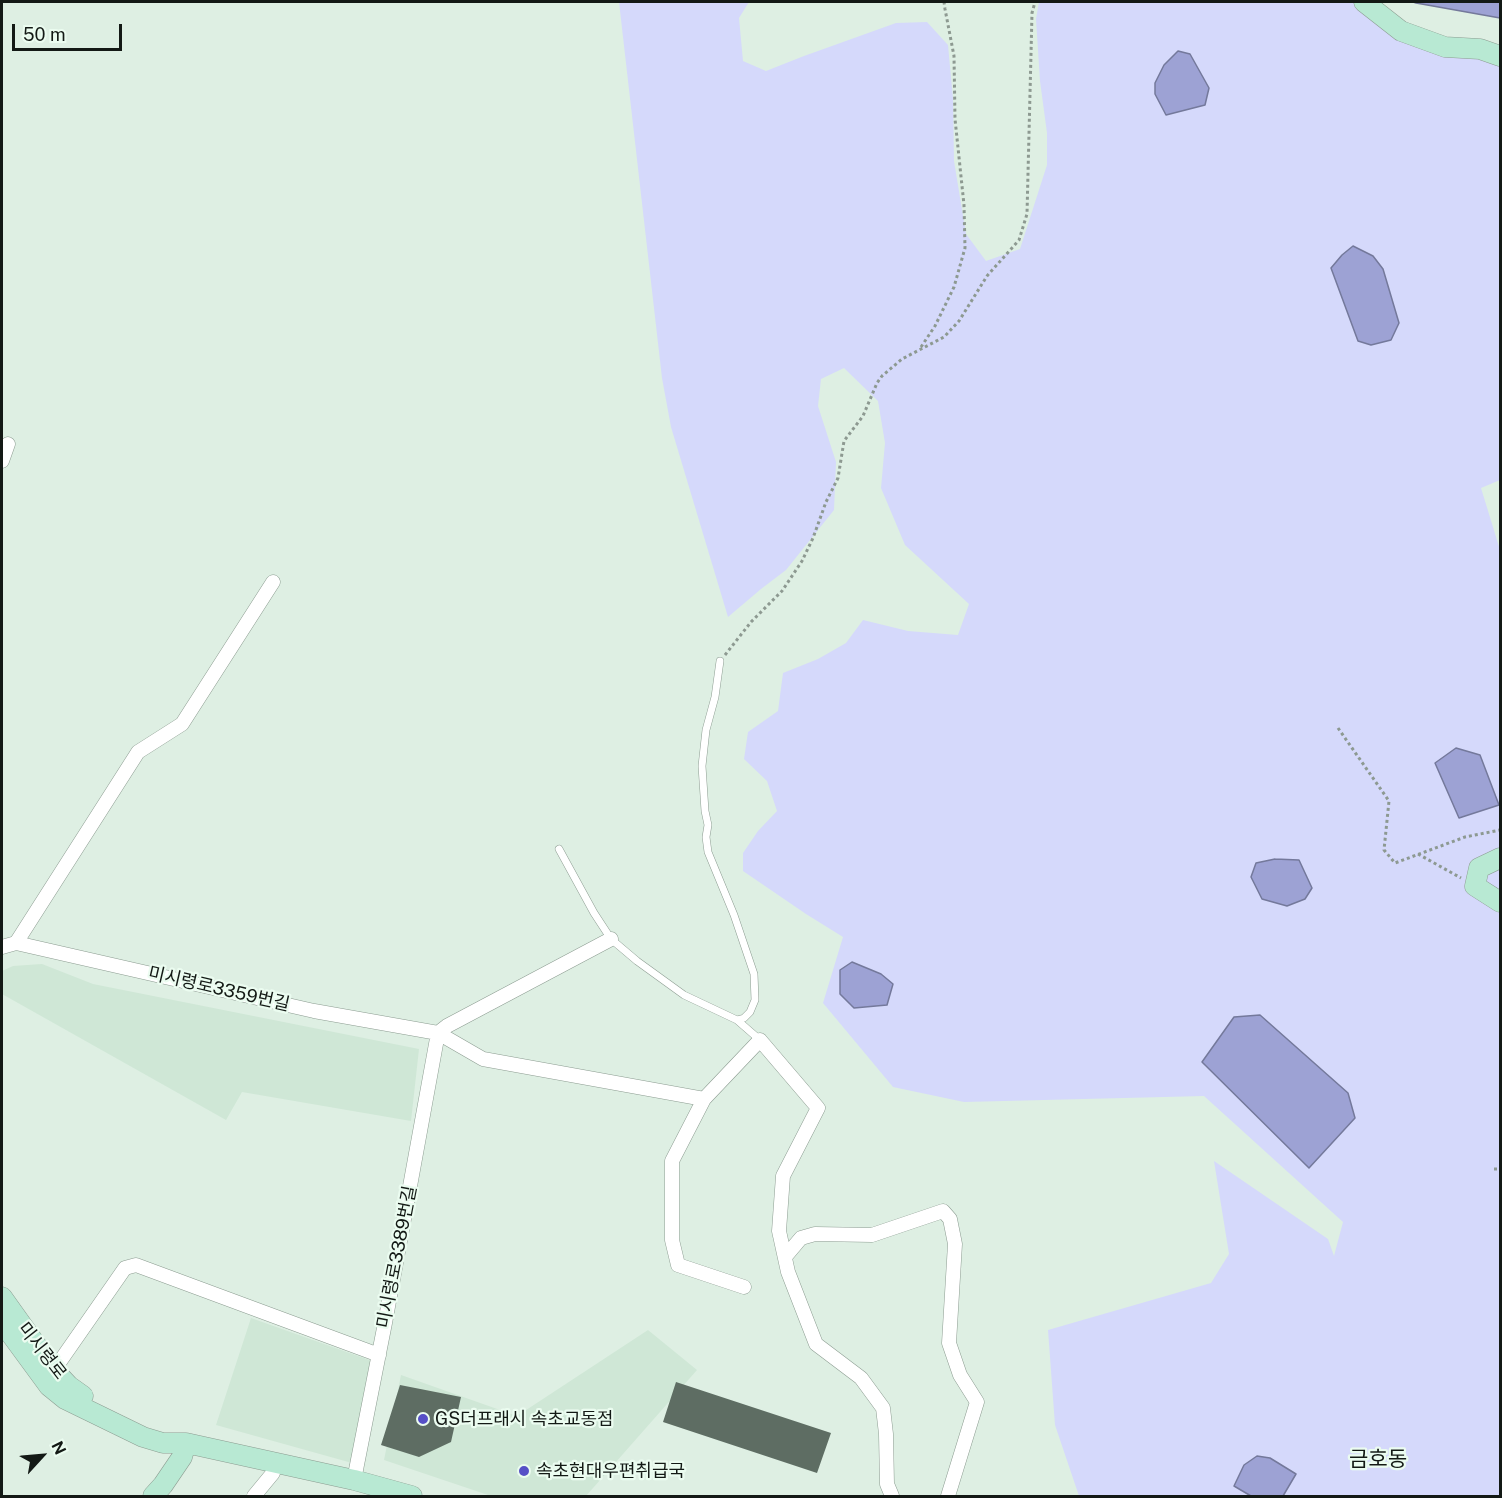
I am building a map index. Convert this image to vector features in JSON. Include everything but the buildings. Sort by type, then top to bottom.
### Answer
[{"type":"main road","points":[[1364,2],[1401,31],[1445,47],[1480,49],[1500,56]]},
{"type":"main road","points":[[1500,858],[1479,868],[1475,886],[1500,902]]},
{"type":"main road","name":"미시령로","points":[[2,1297],[54,1370],[69,1386],[100,1407],[186,1443]]},
{"type":"main road","name":"미시령로","points":[[3,1329],[49,1386],[66,1400],[143,1437],[163,1443],[186,1443],[354,1480],[401,1495]]},
{"type":"main road","points":[[153,1497],[182,1457],[186,1443]]},
{"type":"street","points":[[2,460],[8,444]]},
{"type":"street","points":[[5,945],[138,752],[182,724],[273,582]]},
{"type":"street","points":[[438,1033],[447,1026],[611,939]]},
{"type":"street","name":"미시령로3359번길","points":[[5,945],[314,1011],[438,1033],[483,1059],[704,1099]]},
{"type":"street","name":"미시령로3389번길","points":[[354,1480],[438,1033]]},
{"type":"street","points":[[744,1287],[678,1264],[672,1240],[672,1161],[704,1099],[760,1040],[818,1108],[783,1176],[779,1231],[788,1272],[816,1344],[861,1378],[883,1408],[887,1484],[892,1497]]},
{"type":"street","points":[[785,1257],[801,1238],[815,1234],[872,1235],[943,1211],[950,1220],[955,1244],[949,1343],[960,1375],[977,1402],[948,1497]]},
{"type":"street","points":[[54,1370],[125,1268],[136,1265],[379,1355]]},
{"type":"street","points":[[254,1497],[273,1473]]},
{"type":"lane","points":[[720,661],[715,697],[706,730],[702,766],[708,825],[706,837],[708,852],[734,915],[754,974],[756,1000],[750,1012],[744,1018],[736,1020]]},
{"type":"lane","points":[[559,849],[611,939],[684,995],[736,1020],[760,1040]]},
{"type":"path","points":[[920,349],[935,326],[954,287],[965,248],[954,56],[944,2]]},
{"type":"path","points":[[720,661],[751,622],[782,591],[802,561],[838,478],[844,441],[863,416],[877,383],[902,359],[944,337],[958,321],[987,276],[1019,240],[1027,214],[1032,13],[1035,2]]},
{"type":"path","points":[[1338,728],[1389,801],[1384,850],[1395,863],[1465,837],[1500,830]]},
{"type":"path","points":[[1418,854],[1475,886]]},
{"type":"path","points":[[1494,1169],[1500,1169]]},
{"type":"shaded area","points":[[619,2],[749,2],[739,18],[743,61],[766,71],[896,23],[927,22],[948,45],[953,99],[954,161],[966,234],[986,261],[1020,249],[1047,165],[1047,133],[1040,81],[1036,19],[1039,2],[1352,2],[1382,27],[1500,59],[1500,480],[1481,488],[1500,550],[1500,1496],[1079,1496],[1055,1425],[1048,1330],[1211,1283],[1229,1254],[1214,1161],[1328,1239],[1334,1256],[1343,1222],[1204,1096],[964,1102],[893,1087],[823,1003],[843,937],[743,871],[743,853],[758,831],[777,811],[767,781],[744,759],[748,732],[778,711],[783,673],[818,659],[846,643],[863,620],[908,631],[958,635],[969,604],[905,545],[881,488],[885,443],[878,401],[844,368],[821,379],[818,406],[836,462],[834,510],[786,570],[728,617],[671,427],[662,378]]},
{"type":"shaded area","points":[[1413,2],[1500,2],[1500,18],[1416,3]]},
{"type":"shaded area","points":[[1178,51],[1190,54],[1209,88],[1205,105],[1166,115],[1155,94],[1155,83],[1164,65]]},
{"type":"shaded area","points":[[1353,246],[1373,256],[1383,269],[1399,323],[1391,340],[1371,345],[1358,341],[1331,268]]},
{"type":"shaded area","points":[[1456,748],[1480,755],[1499,805],[1459,818],[1435,763]]},
{"type":"shaded area","points":[[1275,859],[1299,860],[1312,888],[1305,899],[1287,906],[1262,899],[1251,877],[1256,863]]},
{"type":"shaded area","points":[[852,962],[881,974],[893,984],[887,1005],[854,1008],[840,994],[840,970]]},
{"type":"shaded area","points":[[42,964],[93,984],[419,1049],[411,1121],[242,1092],[226,1120],[2,994],[2,971],[13,966]]},
{"type":"shaded area","points":[[1260,1015],[1348,1093],[1355,1118],[1309,1168],[1202,1062],[1234,1017]]},
{"type":"shaded area","points":[[251,1318],[372,1361],[352,1463],[216,1425]]},
{"type":"shaded area","points":[[648,1330],[697,1370],[586,1496],[491,1496],[384,1460],[401,1375],[517,1416]]},
{"type":"shaded area","points":[[1257,1456],[1270,1458],[1296,1474],[1283,1496],[1251,1496],[1234,1486],[1244,1465]]},
{"type":"place","name":"GS더프래시 속초교동점","points":[[423,1419]]},
{"type":"place","name":"속초현대우편취급국","points":[[524,1471]]},
{"type":"district","name":"금호동","points":[[1378,1460]]}]
